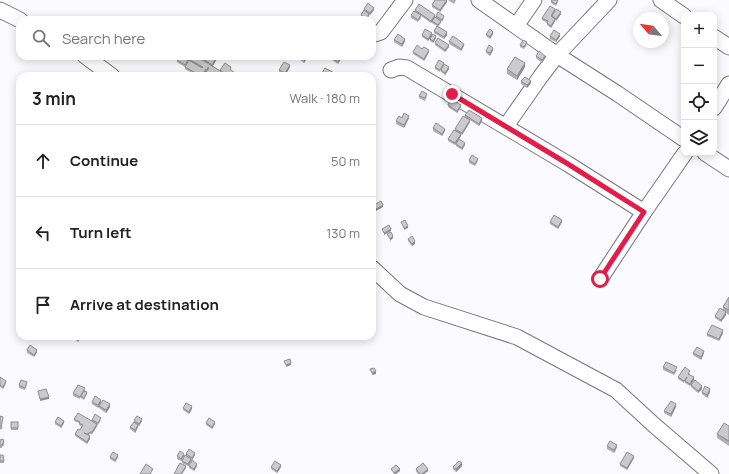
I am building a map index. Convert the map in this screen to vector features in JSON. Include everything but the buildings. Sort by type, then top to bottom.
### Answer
[{"type":"street","points":[[376,34],[381,32],[406,0]]},
{"type":"street","points":[[479,0],[557,55],[681,137]]},
{"type":"street","points":[[516,26],[534,0]]},
{"type":"street","points":[[506,126],[557,55],[609,0]]},
{"type":"street","points":[[661,0],[681,14]]},
{"type":"street","points":[[0,10],[16,18]]},
{"type":"street","points":[[717,39],[729,47]]},
{"type":"street","points":[[91,60],[107,72]]},
{"type":"street","points":[[391,70],[399,67],[407,68],[506,126],[644,212]]},
{"type":"street","points":[[717,103],[729,84]]},
{"type":"street","points":[[600,279],[683,156]]},
{"type":"street","points":[[710,156],[729,169]]},
{"type":"street","points":[[376,272],[400,294],[424,307],[517,337],[616,390],[711,474]]},
{"type":"route","points":[[452,94],[644,212],[600,279]]}]
